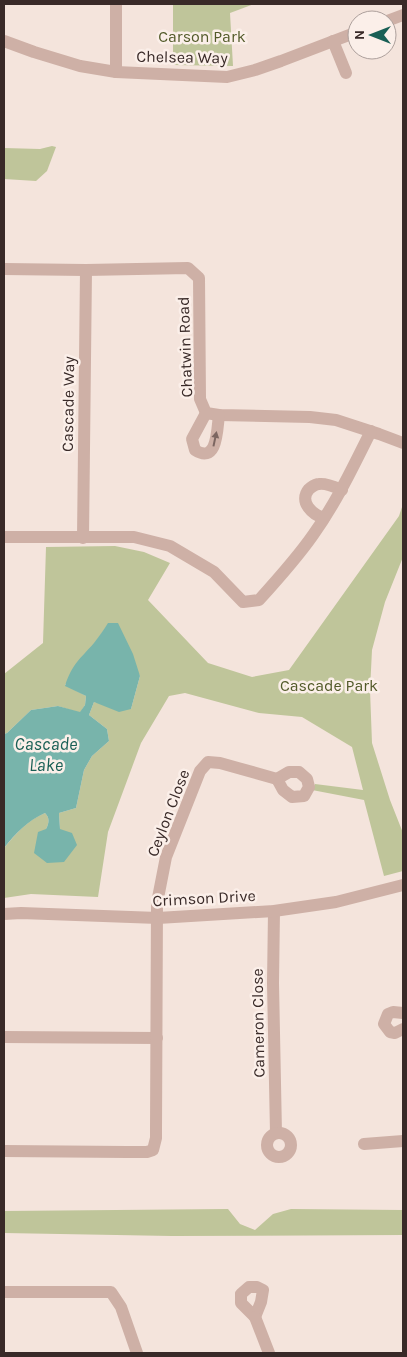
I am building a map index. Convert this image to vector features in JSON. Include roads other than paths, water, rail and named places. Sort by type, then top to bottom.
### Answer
[{"type":"street","points":[[116,4],[116,72]]},
{"type":"street","name":"Chelsea Way","points":[[4,41],[80,66],[116,72],[227,77],[281,61],[347,35]]},
{"type":"street","points":[[333,40],[346,73]]},
{"type":"street","name":"Chatwin Road","points":[[4,269],[188,268],[199,278],[200,399],[212,414],[310,417],[336,420],[403,443]]},
{"type":"street","name":"Cascade Way","points":[[83,538],[86,270]]},
{"type":"street","points":[[4,538],[134,537],[170,546],[214,572],[242,602],[259,600],[314,535],[342,490],[372,431]]},
{"type":"street","points":[[324,518],[311,512],[305,502],[307,492],[315,484],[321,483],[342,490]]},
{"type":"street","name":"Ceylon Close","points":[[158,918],[157,903],[166,857],[200,771],[208,762],[220,763],[278,779]]},
{"type":"street","name":"Crimson Drive","points":[[4,914],[158,918],[274,912],[336,902],[403,885]]},
{"type":"street","name":"Cameron Close","points":[[274,912],[273,984],[276,1133]]},
{"type":"street","points":[[4,1151],[147,1152],[153,1150],[156,1138],[158,918]]},
{"type":"street","points":[[403,1013],[393,1012],[388,1014],[384,1024],[390,1032],[400,1032],[403,1029]]},
{"type":"street","points":[[4,1037],[157,1038]]},
{"type":"street","points":[[364,1144],[403,1141]]},
{"type":"street","points":[[4,1292],[111,1292],[120,1307],[138,1353]]},
{"type":"street","points":[[255,1317],[269,1353]]},
{"type":"water","name":"Cascade Lake","points":[[108,623],[118,623],[133,654],[140,676],[131,709],[119,712],[94,702],[89,715],[107,729],[109,741],[92,756],[84,770],[76,808],[59,813],[60,829],[72,833],[77,845],[64,862],[47,863],[34,853],[38,832],[46,829],[48,825],[45,813],[22,828],[4,848],[4,734],[31,710],[58,706],[80,712],[85,705],[86,696],[65,686],[74,667]]},
{"type":"park label","name":"Carson Park","points":[[202,36]]},
{"type":"park label","name":"Cascade Park","points":[[329,685]]}]
